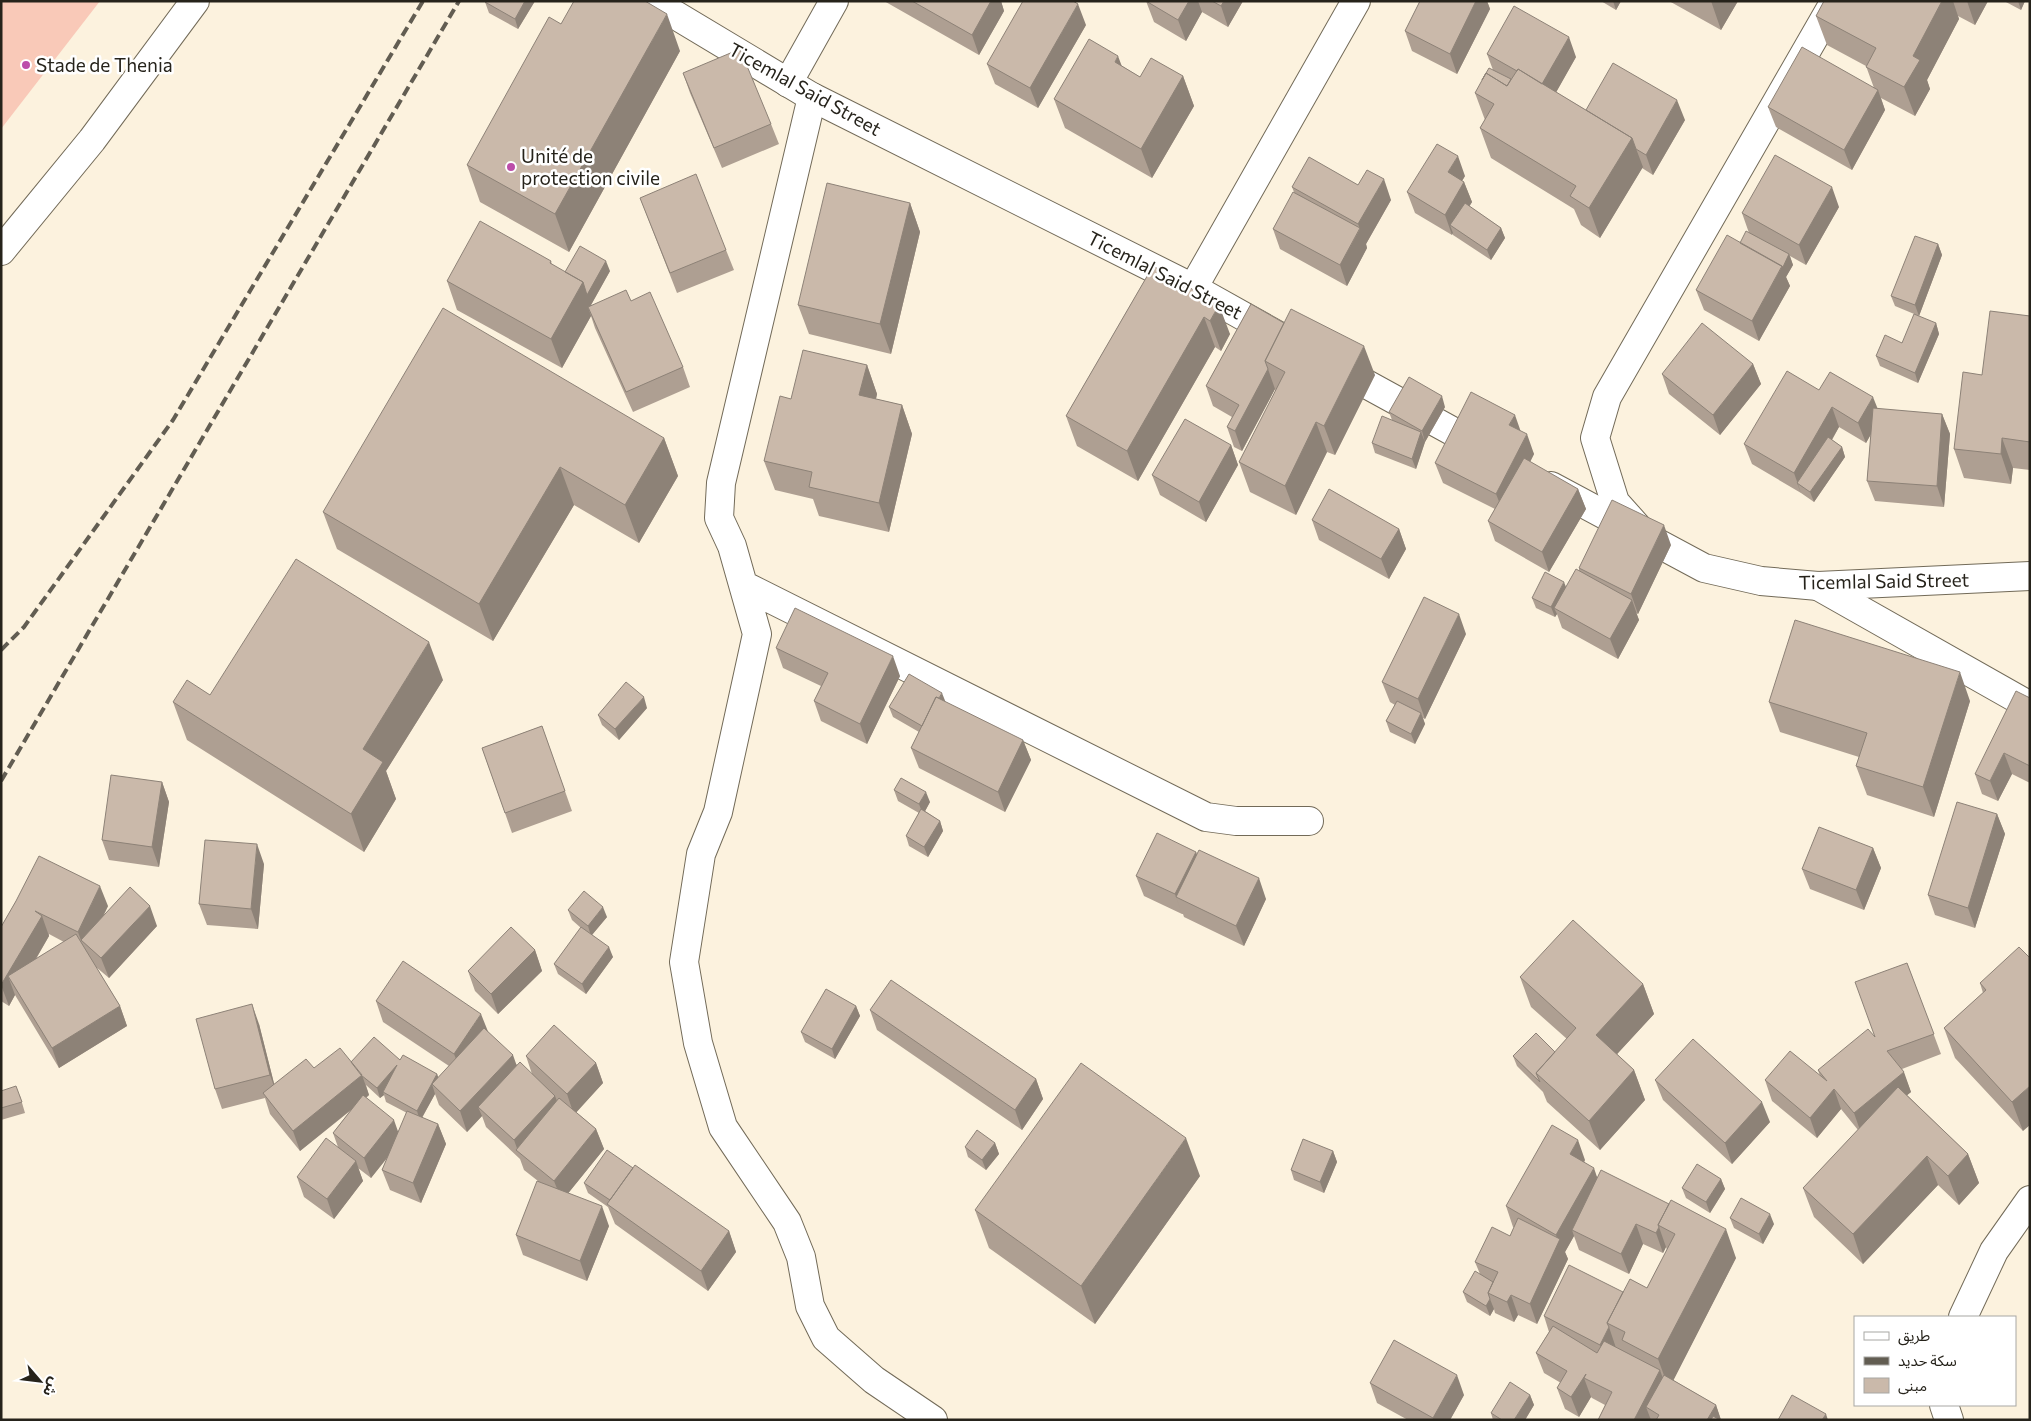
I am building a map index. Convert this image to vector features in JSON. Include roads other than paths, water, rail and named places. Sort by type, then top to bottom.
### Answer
[{"type":"street","points":[[1,251],[92,140],[195,1]]},
{"type":"street","name":"Ticemlal Said Street","points":[[652,1],[812,97],[1193,288],[1502,459]]},
{"type":"street","points":[[788,83],[834,1]]},
{"type":"street","points":[[1193,288],[1356,1]]},
{"type":"street","points":[[1647,539],[1615,502],[1595,438],[1607,397],[1834,1]]},
{"type":"street","points":[[812,97],[721,483],[719,518],[732,546],[745,586],[757,634],[718,812],[701,854],[684,962],[698,1043],[723,1127],[787,1222],[801,1257],[810,1306],[826,1338],[874,1380],[933,1420]]},
{"type":"street","name":"Ticemlal Said Street","points":[[1528,473],[1647,539],[1704,568],[1761,580],[1818,586],[2030,576]]},
{"type":"street","points":[[745,586],[1206,817],[1236,821],[1309,820]]},
{"type":"street","points":[[1818,586],[2030,706]]},
{"type":"street","points":[[1963,1316],[1994,1251],[2030,1200]]},
{"type":"street","points":[[1944,1406],[1948,1420]]},
{"type":"railway","points":[[1,650],[24,627],[173,420],[423,1]]},
{"type":"railway","points":[[1,781],[459,1]]},
{"type":"place","name":"Stade de Thenia","points":[[26,65]]},
{"type":"place","name":"Unité de protection civile","points":[[511,167]]}]
